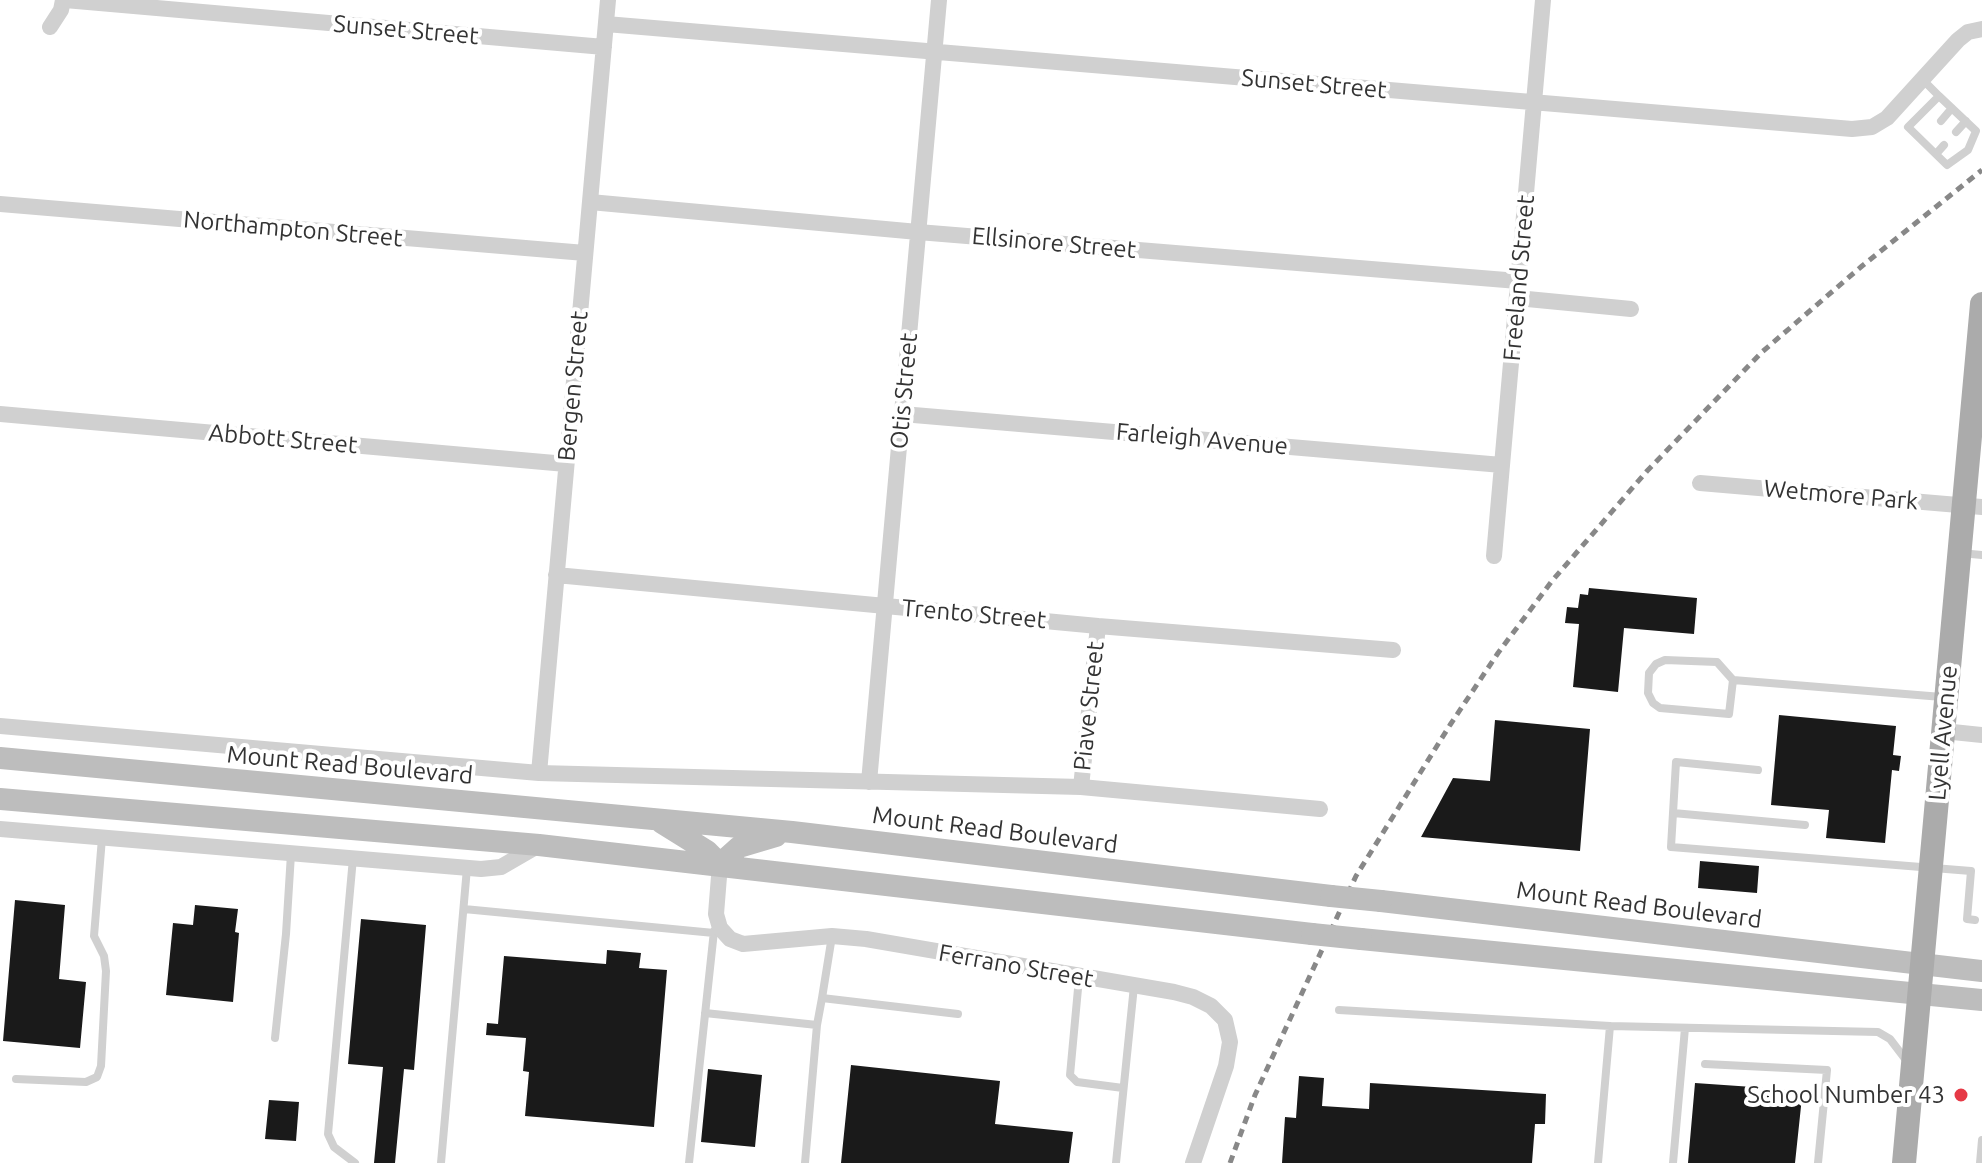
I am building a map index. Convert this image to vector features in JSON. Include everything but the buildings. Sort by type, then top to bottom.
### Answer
[{"type":"main road","name":"Lyell Avenue","points":[[1904,1163],[1946,697],[1971,554],[1982,304]]},
{"type":"main road","name":"Mount Read Boulevard","points":[[0,758],[792,832],[1982,971]]},
{"type":"main road","points":[[0,799],[539,845],[1312,934],[1982,1000]]},
{"type":"main road","points":[[655,819],[707,851],[720,864]]},
{"type":"main road","points":[[720,864],[739,847],[792,832]]},
{"type":"street","name":"Sunset Street","points":[[50,27],[64,0],[604,47]]},
{"type":"street","name":"Bergen Street","points":[[539,773],[608,0]]},
{"type":"street","name":"Otis Street","points":[[869,782],[939,0]]},
{"type":"street","name":"Freeland Street","points":[[1494,556],[1543,0]]},
{"type":"street","name":"Sunset Street","points":[[606,24],[1862,129],[1887,118],[1958,40],[1968,32],[1982,29]]},
{"type":"street","name":"Ellsinore Street","points":[[590,202],[1518,289],[1631,309]]},
{"type":"street","name":"Northampton Street","points":[[0,204],[585,253]]},
{"type":"street","name":"Abbott Street","points":[[0,414],[566,464]]},
{"type":"street","name":"Farleigh Avenue","points":[[902,414],[1502,465]]},
{"type":"street","name":"Wetmore Park","points":[[1700,483],[1973,506]]},
{"type":"street","name":"Trento Street","points":[[556,575],[1098,626],[1393,650]]},
{"type":"street","name":"Piave Street","points":[[1081,787],[1098,626]]},
{"type":"street","name":"Mount Read Boulevard","points":[[0,726],[539,773],[1081,787],[1320,809]]},
{"type":"street","points":[[1943,731],[1982,735]]},
{"type":"street","points":[[0,829],[467,868],[501,867],[539,845]]},
{"type":"street","points":[[716,914],[720,864]]},
{"type":"street","name":"Ferrano Street","points":[[716,914],[720,928],[730,939],[743,944],[832,936],[866,939],[1193,997],[1211,1006],[1225,1020],[1230,1042],[1226,1066],[1193,1163]]},
{"type":"lane","points":[[1923,80],[1979,130],[1968,150],[1947,165],[1908,127],[1939,96]]},
{"type":"lane","points":[[1941,121],[1952,108]]},
{"type":"lane","points":[[1956,132],[1966,121]]},
{"type":"lane","points":[[1923,141],[1930,133]]},
{"type":"lane","points":[[1936,154],[1944,145]]},
{"type":"lane","points":[[1733,680],[1729,714],[1660,708],[1648,693],[1649,673],[1656,664],[1665,660],[1717,662],[1733,680],[1946,697]]},
{"type":"lane","points":[[1758,770],[1676,762],[1671,847],[1982,872]]},
{"type":"lane","points":[[1673,813],[1805,825]]},
{"type":"lane","points":[[16,1079],[86,1082],[97,1077],[101,1066],[106,971],[104,956],[94,936],[102,837]]},
{"type":"lane","points":[[275,1038],[291,853]]},
{"type":"lane","points":[[353,858],[328,1134],[334,1147],[355,1163]]},
{"type":"lane","points":[[441,1163],[467,868]]},
{"type":"lane","points":[[1971,871],[1973,898],[1967,919],[1975,920]]},
{"type":"lane","points":[[464,909],[714,933]]},
{"type":"lane","points":[[689,1163],[716,914]]},
{"type":"lane","points":[[805,1163],[817,1025],[832,936]]},
{"type":"lane","points":[[1079,978],[1070,1075],[1077,1082],[1123,1088]]},
{"type":"lane","points":[[1116,1163],[1134,986]]},
{"type":"lane","points":[[822,998],[958,1014]]},
{"type":"lane","points":[[1339,1010],[1610,1026],[1878,1032],[1890,1039],[1912,1071]]},
{"type":"lane","points":[[705,1013],[817,1025]]},
{"type":"lane","points":[[1598,1163],[1610,1026]]},
{"type":"lane","points":[[1673,1163],[1685,1028]]},
{"type":"lane","points":[[1705,1064],[1827,1070],[1818,1163]]},
{"type":"lane","points":[[1980,1163],[1982,1140]]},
{"type":"railway","points":[[1230,1163],[1255,1095],[1356,876],[1450,725],[1498,653],[1552,581],[1647,471],[1762,352],[1862,266],[1982,170]]},
{"type":"place","name":"School Number 43","points":[[1961,1095]]}]
